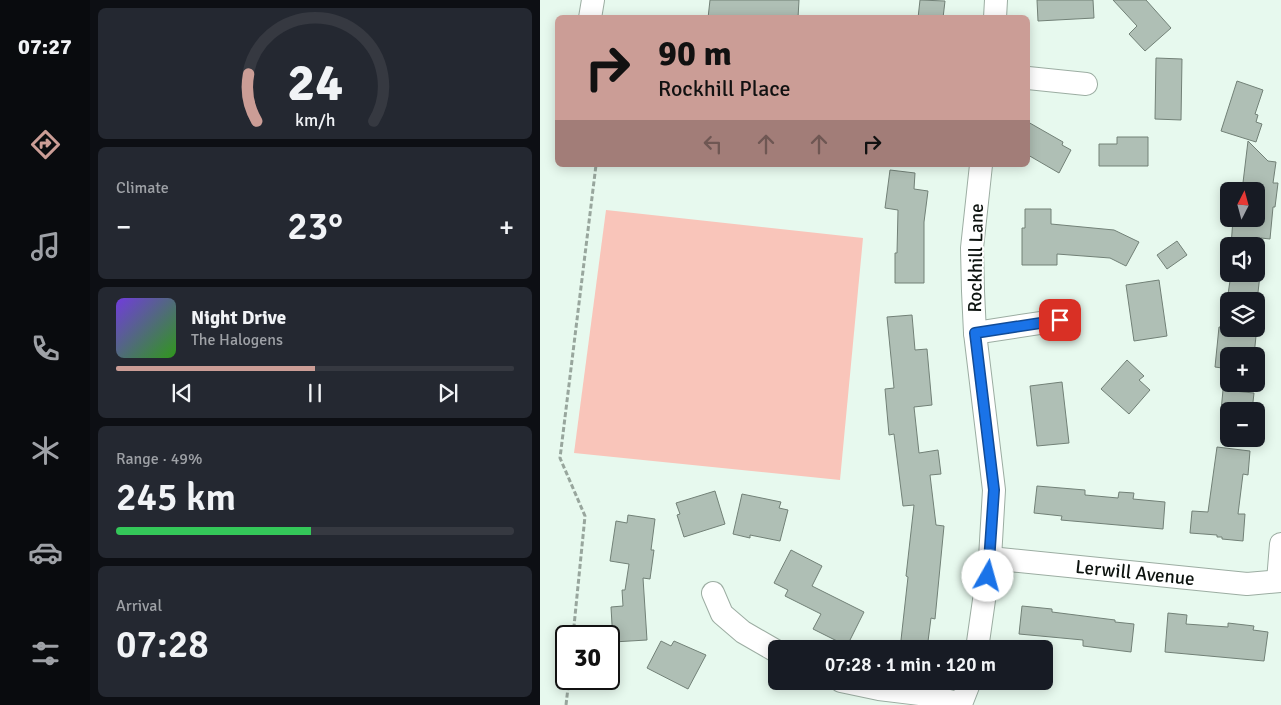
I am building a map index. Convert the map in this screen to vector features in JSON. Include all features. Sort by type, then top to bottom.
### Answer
[{"type":"street","points":[[590,15],[593,0]]},
{"type":"street","points":[[995,15],[996,0]]},
{"type":"street","points":[[1030,78],[1086,84]]},
{"type":"street","name":"Rockhill Lane","points":[[978,640],[990,558],[994,490],[975,333],[973,291],[972,248],[980,167]]},
{"type":"street","points":[[975,333],[1060,320]]},
{"type":"street","points":[[1279,581],[1281,544]]},
{"type":"street","name":"Lerwill Avenue","points":[[990,558],[1247,584],[1279,581]]},
{"type":"street","points":[[712,593],[722,614],[743,632],[768,646]]},
{"type":"street","points":[[887,690],[920,694],[961,704],[966,690]]},
{"type":"path","points":[[574,625],[585,516],[560,458],[596,167]]},
{"type":"path","points":[[566,705],[568,690]]},
{"type":"shaded area","points":[[606,210],[863,238],[840,480],[574,453]]},
{"type":"building","points":[[710,0],[799,0],[798,15],[708,15]]},
{"type":"building","points":[[920,0],[945,1],[943,15],[918,15]]},
{"type":"building","points":[[1037,0],[1093,0],[1094,18],[1038,21]]},
{"type":"building","points":[[1113,0],[1146,0],[1171,28],[1145,51],[1129,34],[1137,26]]},
{"type":"building","points":[[1156,58],[1182,59],[1181,120],[1155,119]]},
{"type":"building","points":[[1237,81],[1263,90],[1255,114],[1258,115],[1256,122],[1262,124],[1256,142],[1221,131]]},
{"type":"building","points":[[1030,123],[1063,142],[1062,145],[1071,150],[1059,173],[1030,156]]},
{"type":"building","points":[[1117,137],[1148,137],[1148,166],[1099,166],[1099,144],[1117,144]]},
{"type":"building","points":[[1248,141],[1268,161],[1276,162],[1273,183],[1278,183],[1275,207],[1273,207],[1270,239],[1265,237],[1232,237],[1232,228],[1265,228],[1265,182],[1243,182]]},
{"type":"building","points":[[890,170],[915,173],[914,189],[928,191],[924,222],[924,283],[895,283],[898,210],[885,208]]},
{"type":"building","points":[[1025,209],[1051,209],[1051,224],[1114,230],[1139,242],[1126,266],[1110,258],[1057,254],[1057,265],[1022,265],[1022,228],[1025,228]]},
{"type":"building","points":[[1177,241],[1187,255],[1167,269],[1157,255]]},
{"type":"building","points":[[1159,280],[1167,336],[1134,341],[1126,285]]},
{"type":"building","points":[[1230,282],[1259,282],[1258,292],[1228,292]]},
{"type":"building","points":[[912,315],[915,350],[927,349],[932,405],[914,407],[919,453],[938,450],[941,474],[930,475],[936,525],[944,526],[935,619],[931,618],[928,640],[901,640],[914,505],[903,506],[894,434],[889,435],[885,389],[894,388],[887,317]]},
{"type":"building","points":[[1219,327],[1220,337],[1256,337],[1255,347],[1220,347],[1220,368],[1215,367]]},
{"type":"building","points":[[1127,360],[1144,376],[1139,380],[1150,390],[1129,414],[1101,389]]},
{"type":"building","points":[[1062,382],[1069,443],[1037,446],[1030,386]]},
{"type":"building","points":[[1223,392],[1254,393],[1253,402],[1222,402]]},
{"type":"building","points":[[1217,447],[1250,451],[1248,475],[1243,474],[1238,514],[1245,514],[1243,541],[1222,539],[1222,537],[1217,537],[1217,535],[1190,533],[1192,511],[1208,512]]},
{"type":"building","points":[[1037,486],[1085,490],[1085,495],[1118,498],[1119,492],[1134,493],[1133,499],[1165,502],[1163,529],[1061,520],[1062,516],[1034,513]]},
{"type":"building","points":[[715,491],[725,524],[684,537],[677,515],[680,514],[676,503]]},
{"type":"building","points":[[742,494],[781,502],[779,508],[788,510],[780,541],[750,535],[750,538],[733,534]]},
{"type":"building","points":[[628,515],[655,519],[651,550],[654,550],[650,579],[643,578],[647,640],[620,642],[620,625],[612,625],[611,607],[623,606],[622,590],[625,590],[629,564],[610,561],[616,521],[627,523]]},
{"type":"building","points":[[791,550],[822,566],[812,586],[864,612],[850,640],[835,640],[813,629],[821,614],[785,596],[788,590],[774,583]]},
{"type":"building","points":[[1022,606],[1052,609],[1052,612],[1134,624],[1131,652],[1083,646],[1083,640],[1019,634]]},
{"type":"building","points":[[1168,613],[1187,615],[1186,624],[1228,627],[1228,623],[1254,626],[1253,630],[1268,632],[1264,661],[1165,652]]},
{"type":"building","points":[[661,641],[671,646],[674,641],[706,655],[688,689],[647,668]]},
{"type":"route","points":[[988,576],[994,490],[989,434],[975,333],[1060,320]]}]
